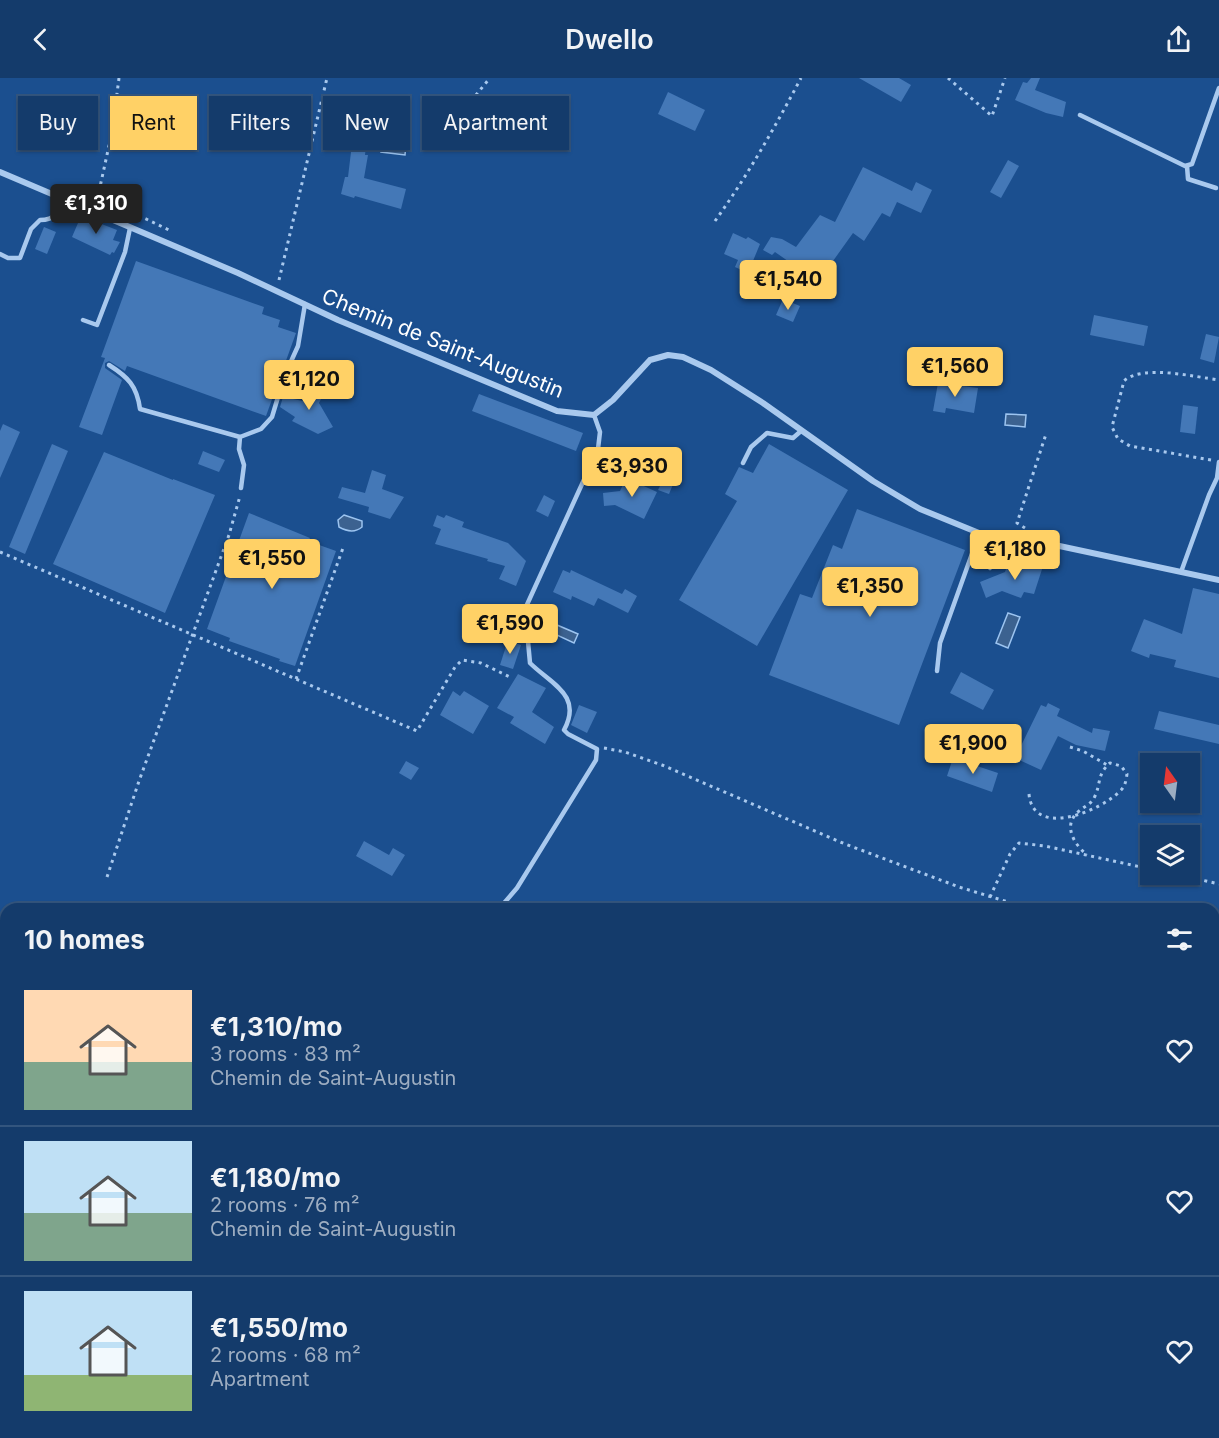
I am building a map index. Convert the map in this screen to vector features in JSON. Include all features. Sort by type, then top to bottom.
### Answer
[{"type":"street","name":"Chemin de Saint-Augustin","points":[[0,172],[461,373],[557,411],[594,415]]},
{"type":"street","points":[[594,415],[613,400],[650,360],[668,355],[683,357],[711,370],[763,403],[885,489],[920,508],[979,533],[1036,541],[1219,579]]},
{"type":"lane","points":[[1080,115],[1187,166],[1192,164],[1219,88]]},
{"type":"lane","points":[[1187,166],[1188,179],[1216,188]]},
{"type":"lane","points":[[0,254],[8,258],[20,258],[31,229],[40,220],[49,220],[60,211],[64,199]]},
{"type":"lane","points":[[83,320],[97,325],[125,252],[130,228]]},
{"type":"lane","points":[[109,365],[124,374],[138,394],[140,409],[240,437],[261,429],[272,417],[298,346],[305,304]]},
{"type":"lane","points":[[291,362],[298,369],[322,380]]},
{"type":"lane","points":[[504,903],[517,888],[596,760],[597,749],[564,730],[571,710],[568,698],[530,663],[525,609],[598,449],[600,432],[594,415]]},
{"type":"lane","points":[[743,463],[751,447],[767,433],[793,438],[801,431]]},
{"type":"lane","points":[[240,437],[239,449],[244,465],[241,488]]},
{"type":"lane","points":[[1181,572],[1217,478],[1219,462]]},
{"type":"lane","points":[[937,671],[940,643],[979,533]]},
{"type":"lane","points":[[973,552],[990,568]]},
{"type":"path","points":[[119,78],[112,132],[98,196],[171,231]]},
{"type":"path","points":[[276,291],[327,78]]},
{"type":"path","points":[[475,96],[490,78]]},
{"type":"path","points":[[715,221],[764,148],[801,78]]},
{"type":"path","points":[[948,78],[992,116],[1005,78]]},
{"type":"path","points":[[1219,380],[1157,373],[1130,376],[1124,381],[1112,426],[1118,440],[1130,446],[1219,462]]},
{"type":"path","points":[[1034,530],[1024,528],[1017,523],[1046,434]]},
{"type":"path","points":[[107,877],[139,781],[194,636],[229,535],[240,502],[241,488]]},
{"type":"path","points":[[296,679],[343,548]]},
{"type":"path","points":[[0,552],[417,731],[455,667],[462,660],[481,663],[512,678]]},
{"type":"path","points":[[597,749],[607,747],[662,765],[845,844],[1010,903]]},
{"type":"path","points":[[1070,747],[1083,751],[1107,765]]},
{"type":"path","points":[[1029,794],[1030,803],[1036,813],[1049,818],[1069,818],[1076,815],[1106,802],[1121,791],[1126,783],[1127,774],[1120,766],[1110,763],[1102,770],[1095,797],[1089,806],[1076,815],[1071,825],[1075,845],[1087,855]]},
{"type":"path","points":[[990,897],[1010,854],[1019,843],[1044,846],[1140,867]]},
{"type":"path","points":[[1200,880],[1219,884]]},
{"type":"shaded area","points":[[381,150],[405,150],[405,155],[381,152]]},
{"type":"shaded area","points":[[1006,414],[1026,415],[1025,427],[1005,425]]},
{"type":"shaded area","points":[[344,515],[362,521],[362,527],[350,531],[339,527],[338,520]]},
{"type":"shaded area","points":[[1008,613],[1020,617],[1008,648],[996,643]]},
{"type":"shaded area","points":[[550,622],[578,634],[574,643],[546,630]]},
{"type":"building","points":[[859,78],[899,78],[911,85],[901,102]]},
{"type":"building","points":[[1031,78],[1040,78],[1035,90],[1066,102],[1063,117],[1046,113],[1015,100],[1023,82],[1027,83]]},
{"type":"building","points":[[668,92],[705,110],[695,131],[658,114]]},
{"type":"building","points":[[343,150],[366,150],[365,155],[368,155],[364,178],[406,189],[401,209],[341,194],[345,177],[348,177],[351,152]]},
{"type":"building","points":[[1008,160],[1019,166],[1001,198],[990,192]]},
{"type":"building","points":[[863,167],[912,191],[916,182],[932,190],[921,213],[897,202],[890,217],[882,213],[864,241],[853,233],[818,282],[775,252],[772,255],[763,250],[771,237],[782,239],[796,247],[820,215],[835,222]]},
{"type":"building","points":[[81,216],[117,230],[113,240],[120,242],[114,253],[110,255],[72,237]]},
{"type":"building","points":[[44,227],[56,232],[47,254],[35,249]]},
{"type":"building","points":[[733,233],[746,239],[748,237],[760,244],[748,273],[735,267],[738,260],[724,254]]},
{"type":"building","points":[[136,261],[264,307],[262,314],[280,320],[278,327],[296,333],[266,416],[127,366],[125,371],[109,361],[105,363],[105,368],[122,380],[102,435],[79,427],[105,358],[101,357]]},
{"type":"building","points":[[783,299],[800,306],[793,322],[776,315]]},
{"type":"building","points":[[1094,315],[1148,326],[1144,346],[1090,335]]},
{"type":"building","points":[[1206,334],[1219,337],[1214,363],[1200,359]]},
{"type":"building","points":[[938,383],[978,388],[974,413],[946,408],[945,413],[933,411]]},
{"type":"building","points":[[312,385],[325,391],[319,403],[333,427],[318,434],[292,421],[295,417],[280,407],[283,397],[303,401]]},
{"type":"building","points":[[479,394],[583,433],[576,451],[472,411]]},
{"type":"building","points":[[1183,405],[1198,407],[1195,434],[1180,432]]},
{"type":"building","points":[[3,424],[20,432],[0,478],[0,431]]},
{"type":"building","points":[[52,444],[68,451],[25,554],[9,547]]},
{"type":"building","points":[[769,444],[848,490],[757,646],[679,600],[737,501],[725,494],[739,467],[753,473]]},
{"type":"building","points":[[203,451],[225,460],[219,472],[198,464]]},
{"type":"building","points":[[104,452],[215,495],[165,613],[53,564]]},
{"type":"building","points":[[372,470],[386,475],[382,489],[404,497],[390,519],[368,512],[369,507],[338,498],[342,487],[365,493]]},
{"type":"building","points":[[626,478],[657,492],[644,519],[615,505],[604,506],[603,493],[620,491]]},
{"type":"building","points":[[664,478],[674,482],[669,494],[658,490]]},
{"type":"building","points":[[544,495],[555,501],[548,517],[536,511]]},
{"type":"building","points":[[857,509],[965,550],[899,725],[769,675],[800,594],[812,598],[833,545],[842,549]]},
{"type":"building","points":[[249,513],[310,538],[308,541],[336,551],[295,666],[229,641],[230,638],[207,629]]},
{"type":"building","points":[[437,515],[444,518],[446,515],[464,522],[462,527],[508,543],[526,561],[516,586],[499,579],[505,566],[435,544],[441,529],[433,526]]},
{"type":"building","points":[[1023,562],[1044,563],[1034,594],[1024,592],[1021,598],[1002,591],[986,598],[980,582],[1005,572],[1007,566],[1021,568]]},
{"type":"building","points":[[563,570],[570,573],[571,570],[622,594],[625,589],[637,596],[628,613],[598,598],[594,606],[572,596],[571,600],[553,592]]},
{"type":"building","points":[[1193,588],[1219,594],[1219,678],[1174,667],[1176,660],[1150,654],[1149,658],[1131,651],[1144,619],[1182,634]]},
{"type":"building","points":[[508,640],[521,645],[513,669],[500,665]]},
{"type":"building","points":[[961,672],[994,690],[983,710],[950,693]]},
{"type":"building","points":[[518,674],[546,688],[532,712],[554,727],[545,744],[510,723],[514,717],[497,708]]},
{"type":"building","points":[[453,691],[460,696],[464,691],[489,706],[473,734],[440,715]]},
{"type":"building","points":[[1048,703],[1060,709],[1057,716],[1092,733],[1093,728],[1110,731],[1105,751],[1076,745],[1058,736],[1041,770],[1015,758],[1041,705],[1046,707]]},
{"type":"building","points":[[579,705],[597,712],[587,733],[571,725]]},
{"type":"building","points":[[1159,711],[1219,725],[1219,744],[1154,729]]},
{"type":"building","points":[[953,758],[998,773],[992,792],[947,776]]},
{"type":"building","points":[[406,761],[419,768],[411,780],[399,773]]},
{"type":"building","points":[[364,841],[389,855],[393,848],[405,855],[392,876],[356,856]]}]
